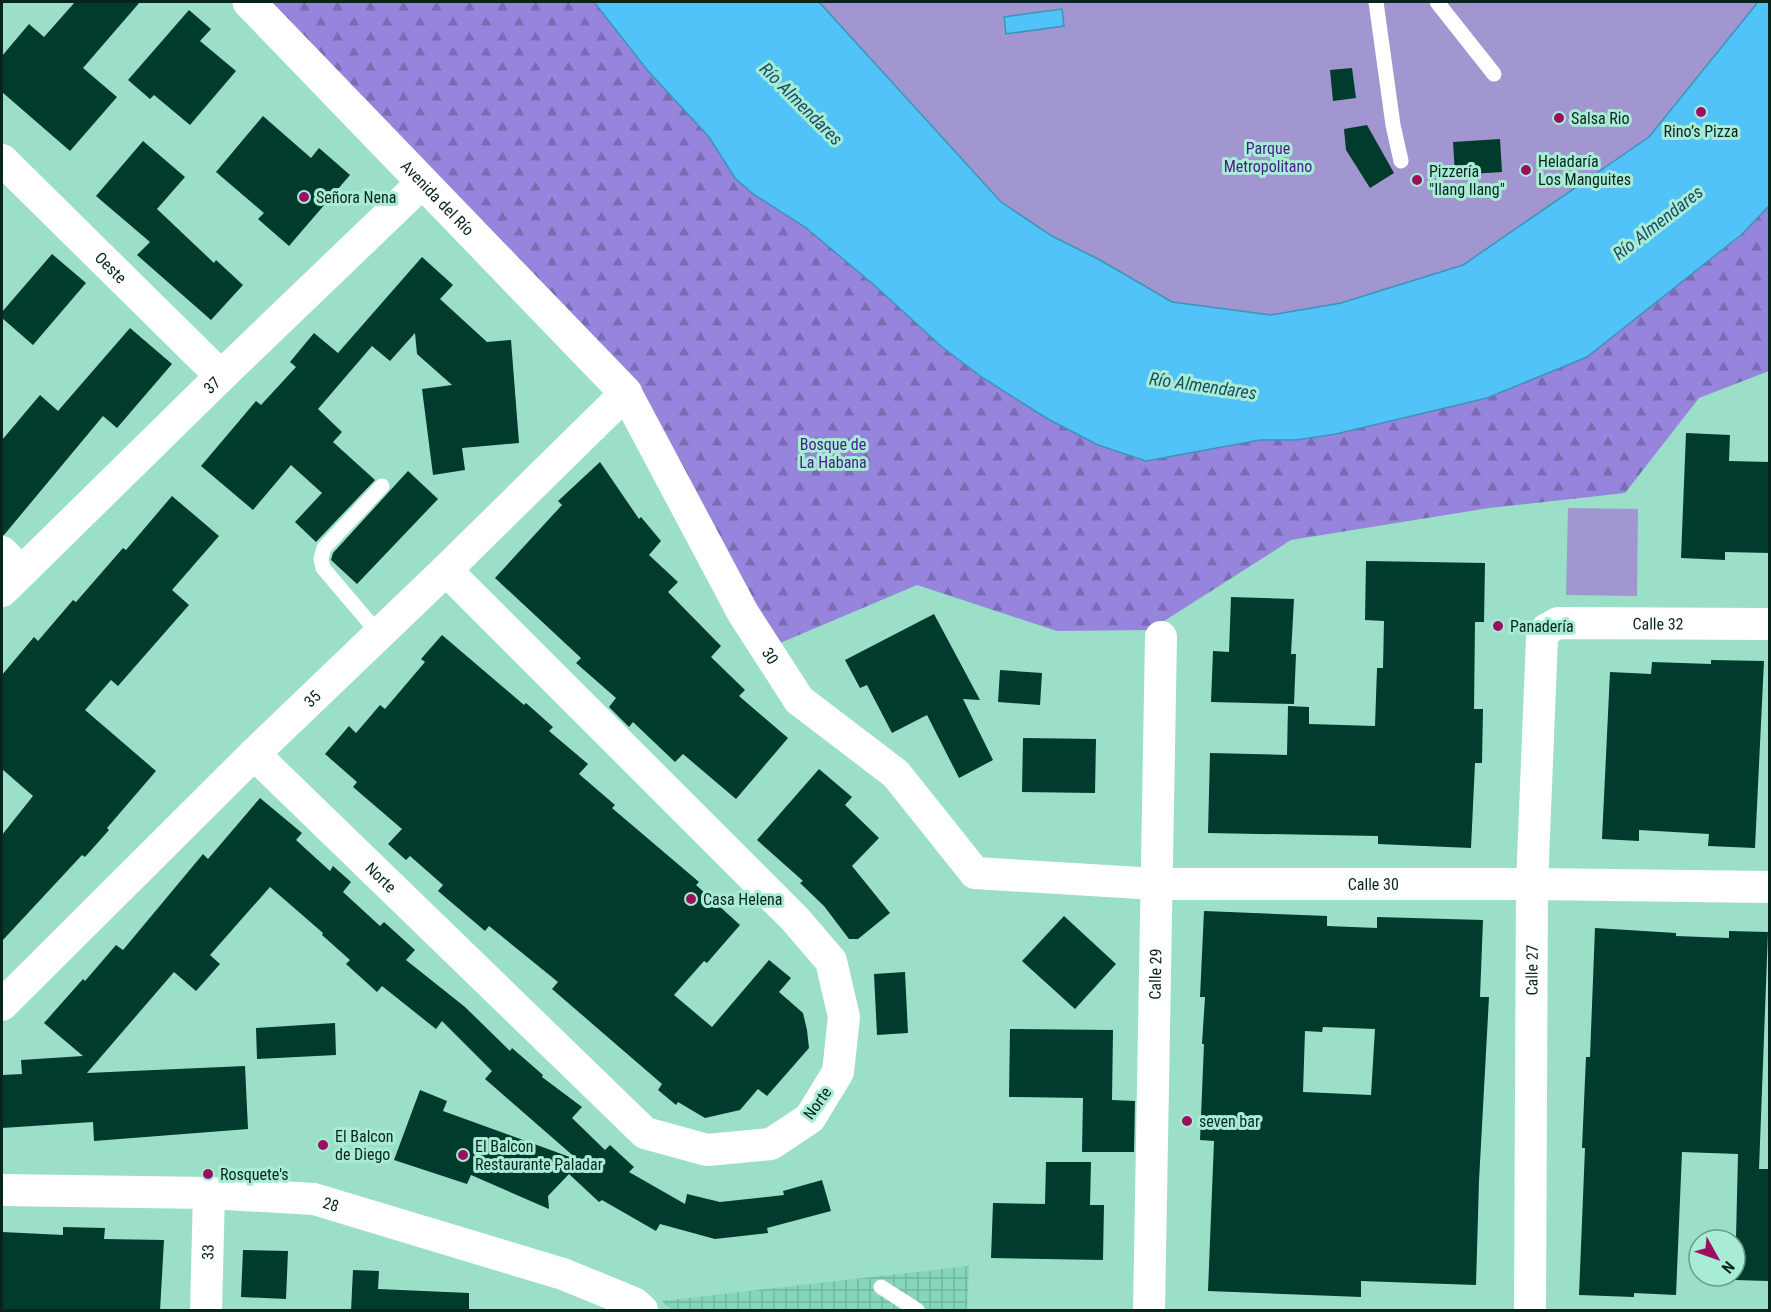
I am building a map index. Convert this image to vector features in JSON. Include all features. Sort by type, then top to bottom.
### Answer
[{"type":"street","name":"Avenida del Río","points":[[249,2],[626,393]]},
{"type":"street","name":"Oeste","points":[[2,160],[220,376]]},
{"type":"street","name":"37","points":[[8,572],[220,376],[423,182]]},
{"type":"street","name":"35","points":[[2,1005],[254,754],[626,393]]},
{"type":"street","name":"30","points":[[626,393],[743,613],[799,700],[896,774],[975,873]]},
{"type":"street","name":"Norte","points":[[254,754],[645,1133],[707,1150],[771,1144],[810,1119],[838,1072],[844,1017],[831,961],[795,919],[446,570]]},
{"type":"street","name":"Calle 32","points":[[1547,629],[1558,623],[1770,624]]},
{"type":"street","name":"Calle 27","points":[[1530,1311],[1532,884],[1542,638],[1547,629]]},
{"type":"street","name":"Calle 29","points":[[1149,1311],[1161,637]]},
{"type":"street","name":"Calle 30","points":[[975,873],[1156,884],[1532,884],[1770,887]]},
{"type":"street","name":"28","points":[[2,1191],[209,1193],[314,1198],[563,1274],[634,1303],[642,1311]]},
{"type":"street","name":"33","points":[[206,1311],[209,1193]]},
{"type":"lane","points":[[1376,2],[1393,125],[1401,161]]},
{"type":"lane","points":[[1437,2],[1494,74]]},
{"type":"lane","points":[[379,634],[323,568],[321,559],[324,548],[382,486]]},
{"type":"lane","points":[[881,1287],[917,1311]]},
{"type":"shaded area","points":[[969,1266],[967,1310],[671,1310],[662,1301]]},
{"type":"green space","name":"Bosque de La Habana","points":[[249,2],[594,2],[648,71],[709,137],[735,178],[753,194],[805,227],[874,285],[1048,419],[1098,445],[1146,461],[1260,440],[1296,440],[1336,434],[1487,398],[1587,357],[1741,235],[1769,206],[1769,371],[1699,398],[1625,493],[1489,508],[1291,540],[1150,630],[1057,631],[917,585],[766,649],[626,392]]},
{"type":"green space","name":"Parque Metropolitano","points":[[819,2],[1758,2],[1649,137],[1463,265],[1341,303],[1272,315],[1172,302],[1100,260],[1052,236],[1000,202]]},
{"type":"green space","points":[[1568,508],[1638,509],[1637,596],[1566,595]]},
{"type":"water","name":"Río Almendares","points":[[594,2],[819,2],[1001,202],[1052,236],[1100,260],[1172,302],[1271,315],[1341,303],[1463,265],[1649,137],[1758,2],[1769,2],[1769,206],[1741,235],[1587,357],[1487,398],[1336,434],[1296,440],[1260,440],[1146,461],[1098,445],[1048,419],[983,378],[942,347],[874,285],[805,227],[753,194],[735,178],[709,137],[648,71]]},
{"type":"water","points":[[1062,9],[1064,26],[1006,34],[1004,17]]},
{"type":"building","points":[[75,2],[140,2],[83,68],[117,97],[70,151],[2,92],[2,56],[29,24],[44,37]]},
{"type":"building","points":[[189,10],[211,29],[200,41],[236,71],[190,125],[154,95],[150,99],[128,80]]},
{"type":"building","points":[[1352,68],[1356,98],[1333,101],[1330,70]]},
{"type":"building","points":[[263,116],[311,158],[319,148],[350,175],[289,246],[258,219],[264,213],[216,172]]},
{"type":"building","points":[[1367,125],[1394,173],[1370,188],[1346,150],[1344,129]]},
{"type":"building","points":[[1500,139],[1502,172],[1455,175],[1453,142]]},
{"type":"building","points":[[143,141],[185,177],[157,209],[214,263],[216,260],[243,285],[211,320],[137,255],[150,242],[96,196]]},
{"type":"building","points":[[52,254],[86,283],[33,345],[2,318],[2,312]]},
{"type":"building","points":[[422,257],[453,285],[440,299],[487,342],[511,340],[519,443],[462,448],[465,470],[433,475],[422,389],[452,385],[417,354],[415,333],[390,361],[372,346],[318,409],[342,432],[333,442],[375,480],[316,542],[295,522],[322,493],[291,465],[253,510],[201,466],[256,401],[261,405],[296,367],[290,362],[314,333],[338,353]]},
{"type":"building","points":[[130,328],[172,364],[117,428],[103,416],[2,535],[2,440],[40,395],[58,411]]},
{"type":"building","points":[[1686,433],[1730,435],[1729,461],[1770,462],[1770,553],[1725,552],[1725,560],[1681,558]]},
{"type":"building","points":[[600,462],[639,519],[641,517],[661,541],[649,555],[678,582],[668,592],[721,646],[711,657],[745,690],[739,696],[788,738],[736,799],[683,754],[675,762],[633,722],[629,727],[609,707],[616,698],[576,663],[581,658],[495,578],[562,505],[558,501]]},
{"type":"building","points":[[408,471],[438,499],[357,584],[331,560],[333,553]]},
{"type":"building","points":[[172,496],[219,536],[172,590],[189,605],[118,686],[111,680],[85,710],[156,771],[85,857],[82,855],[2,941],[2,835],[33,796],[2,769],[2,675],[34,637],[38,641],[73,600],[76,602],[123,548],[126,550]]},
{"type":"building","points":[[1366,561],[1485,563],[1484,622],[1475,622],[1474,709],[1483,709],[1482,763],[1475,763],[1471,848],[1378,844],[1378,836],[1208,833],[1210,753],[1287,755],[1288,706],[1309,707],[1309,724],[1375,726],[1377,668],[1383,668],[1384,621],[1365,620]]},
{"type":"building","points":[[1231,597],[1294,599],[1291,654],[1296,654],[1294,704],[1211,702],[1213,651],[1229,652]]},
{"type":"building","points":[[934,614],[980,700],[963,699],[993,760],[959,778],[927,715],[892,733],[867,685],[860,688],[845,660]]},
{"type":"building","points":[[442,635],[553,727],[549,731],[588,764],[579,774],[615,805],[612,808],[699,882],[696,885],[740,925],[707,963],[704,961],[674,995],[712,1027],[769,960],[791,978],[779,992],[803,1013],[809,1048],[767,1096],[758,1089],[740,1110],[705,1118],[678,1102],[676,1105],[658,1090],[662,1084],[552,989],[558,982],[489,926],[485,931],[438,891],[443,885],[410,856],[406,860],[388,844],[402,829],[353,787],[357,782],[325,754],[349,726],[356,733],[380,705],[385,709],[425,662],[421,659]]},
{"type":"building","points":[[1711,660],[1764,661],[1755,848],[1708,846],[1709,834],[1639,830],[1639,841],[1602,839],[1610,672],[1651,674],[1652,662],[1711,664]]},
{"type":"building","points":[[1000,670],[1042,673],[1040,705],[998,702]]},
{"type":"building","points":[[1023,738],[1096,739],[1095,793],[1022,792]]},
{"type":"building","points":[[819,769],[852,797],[845,805],[879,838],[852,866],[890,913],[858,939],[849,939],[824,906],[800,883],[803,881],[757,840]]},
{"type":"building","points":[[260,798],[302,833],[296,840],[330,871],[333,866],[351,882],[343,892],[380,926],[384,922],[415,950],[406,960],[465,1007],[510,1051],[512,1048],[543,1075],[542,1077],[582,1107],[572,1118],[605,1150],[610,1145],[634,1167],[629,1172],[685,1204],[687,1194],[720,1202],[784,1195],[783,1191],[822,1180],[831,1211],[767,1228],[768,1233],[715,1239],[660,1224],[656,1231],[602,1200],[599,1202],[569,1174],[548,1196],[549,1209],[471,1175],[467,1184],[394,1160],[420,1090],[447,1101],[443,1111],[578,1160],[485,1079],[492,1071],[442,1021],[436,1029],[382,986],[377,992],[346,964],[350,960],[322,935],[323,933],[270,887],[210,955],[220,964],[196,991],[174,972],[87,1073],[245,1066],[248,1129],[94,1141],[93,1122],[2,1128],[2,1075],[22,1074],[21,1060],[83,1056],[44,1023],[116,945],[123,950],[203,854],[208,859]]},
{"type":"building","points":[[1204,911],[1327,916],[1327,926],[1377,928],[1377,917],[1483,920],[1480,997],[1489,997],[1476,1285],[1361,1281],[1361,1297],[1208,1291],[1214,1141],[1200,1140],[1205,997],[1200,997]],"holes":[[[1323,1027],[1375,1029],[1371,1095],[1303,1092],[1305,1031],[1322,1032]]]},
{"type":"building","points":[[1064,916],[1116,964],[1075,1009],[1022,961]]},
{"type":"building","points":[[1595,928],[1676,933],[1676,936],[1729,938],[1729,931],[1768,932],[1759,1169],[1770,1169],[1768,1281],[1747,1280],[1747,1228],[1736,1228],[1738,1154],[1682,1152],[1676,1295],[1634,1293],[1634,1297],[1579,1295],[1586,1057],[1590,1057]]},
{"type":"building","points":[[905,972],[908,1033],[877,1035],[874,974]]},
{"type":"building","points":[[335,1023],[336,1055],[257,1059],[256,1028]]},
{"type":"building","points":[[1010,1029],[1113,1030],[1112,1100],[1135,1101],[1134,1152],[1082,1152],[1083,1098],[1009,1097]]},
{"type":"building","points":[[1046,1162],[1091,1162],[1090,1205],[1104,1205],[1103,1260],[991,1258],[993,1203],[1045,1204]]},
{"type":"building","points":[[63,1227],[105,1228],[104,1239],[164,1240],[160,1311],[2,1311],[2,1232],[63,1235]]},
{"type":"building","points":[[243,1250],[288,1251],[286,1299],[241,1297]]},
{"type":"building","points":[[353,1270],[379,1271],[378,1289],[469,1293],[469,1311],[351,1311]]},
{"type":"place","name":"Rino’s Pizza","points":[[1701,112]]},
{"type":"place","name":"Salsa Rio","points":[[1559,118]]},
{"type":"place","name":"Heladaría Los Manguites","points":[[1526,170]]},
{"type":"place","name":"Pizzería \"Ilang Ilang\"","points":[[1417,180]]},
{"type":"place","name":"Señora Nena","points":[[304,197]]},
{"type":"place","name":"Panadería","points":[[1498,626]]},
{"type":"place","name":"Casa Helena","points":[[691,899]]},
{"type":"place","name":"seven bar","points":[[1187,1121]]},
{"type":"place","name":"El Balcon de Diego","points":[[323,1145]]},
{"type":"place","name":"El Balcon Restaurante Paladar","points":[[463,1155]]},
{"type":"place","name":"Rosquete's","points":[[208,1174]]}]
